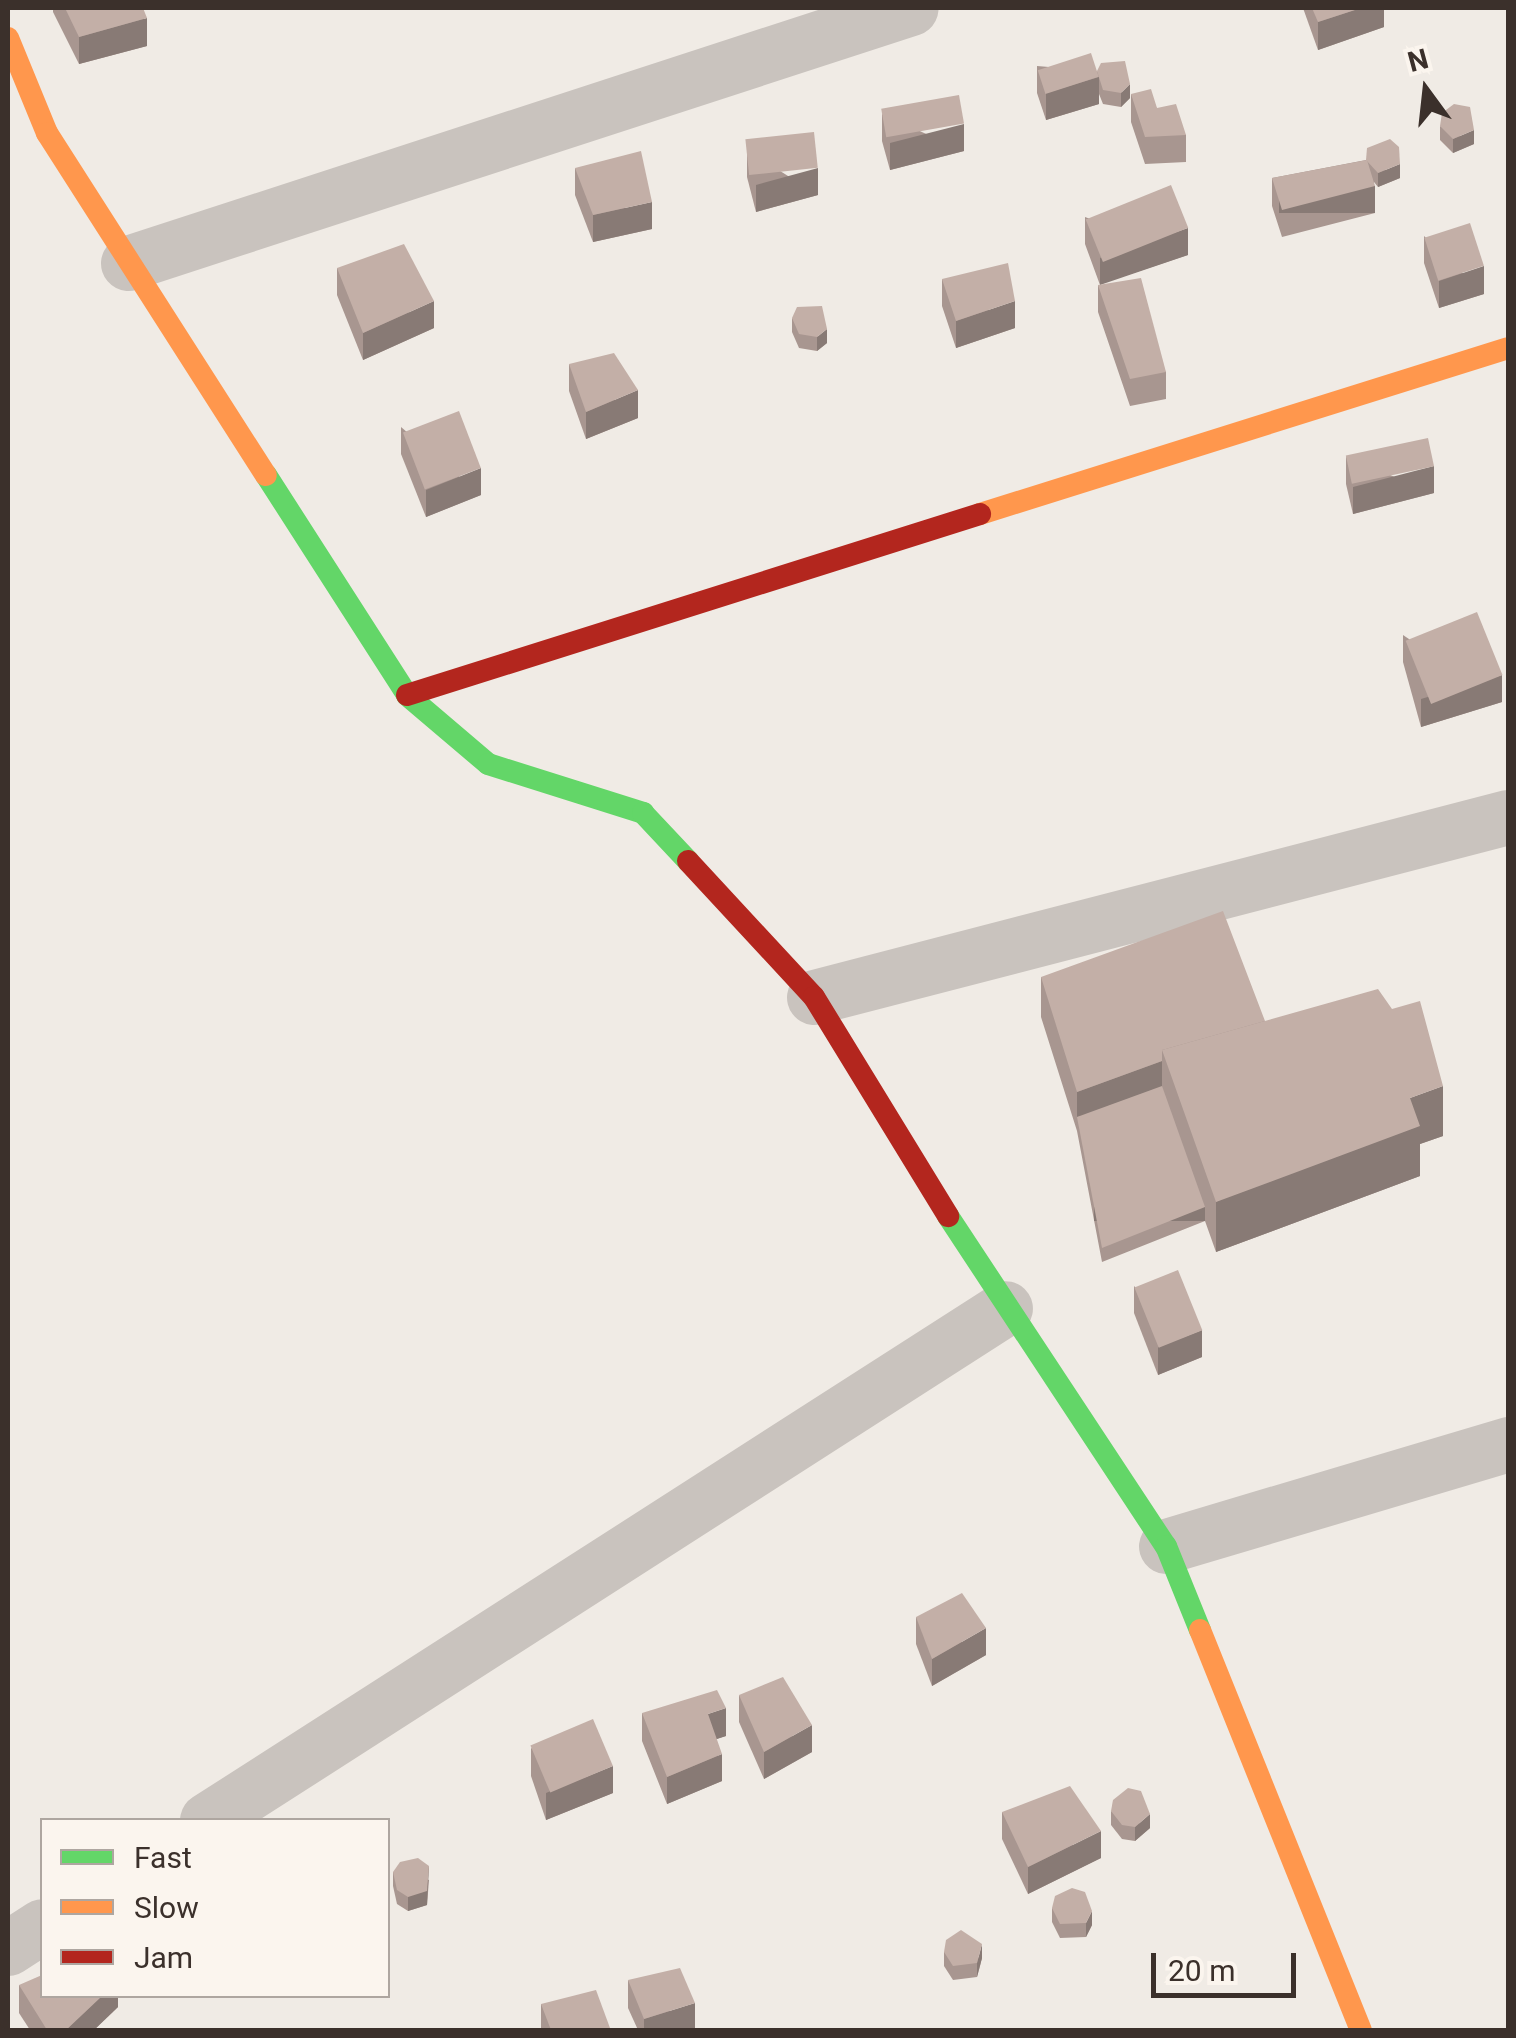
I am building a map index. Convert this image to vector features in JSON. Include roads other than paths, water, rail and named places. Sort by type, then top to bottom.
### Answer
[{"type":"street","points":[[128,262],[911,8]]},
{"type":"street","points":[[8,38],[47,133],[407,696],[488,764],[643,813],[814,997],[1005,1308],[1092,1426],[1166,1546],[1359,2030]]},
{"type":"street","points":[[407,696],[1508,348]]},
{"type":"street","points":[[814,997],[1508,817]]},
{"type":"street","points":[[209,1818],[1005,1308]]},
{"type":"street","points":[[1166,1546],[1508,1444]]},
{"type":"street","points":[[8,1948],[40,1927]]}]
